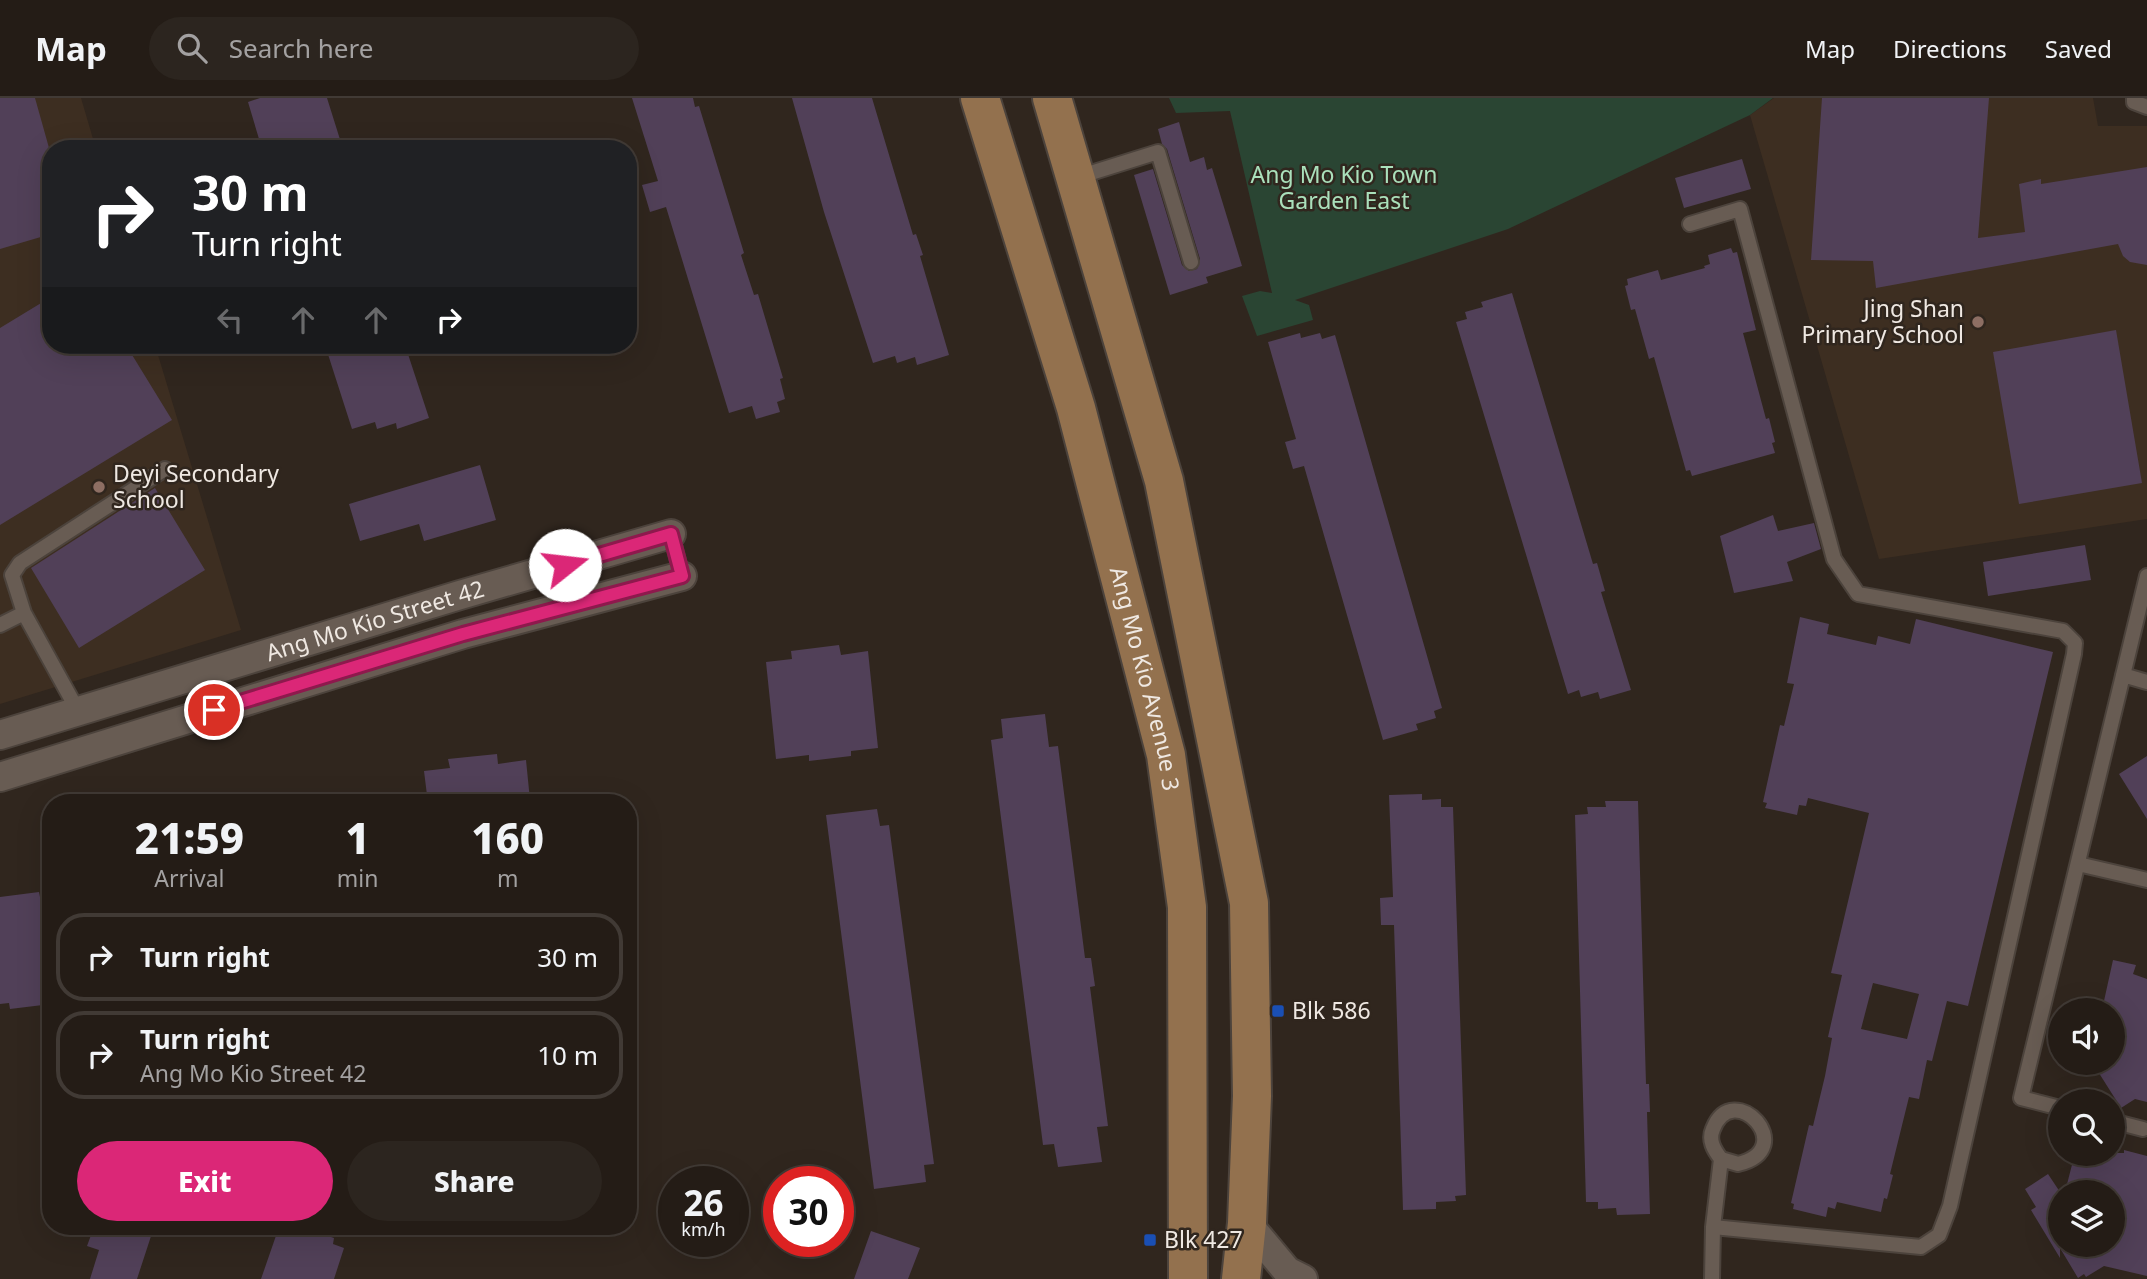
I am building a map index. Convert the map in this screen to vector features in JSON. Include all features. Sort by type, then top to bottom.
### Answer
[{"type":"main road","name":"Ang Mo Kio Avenue 3","points":[[980,98],[1076,408],[1166,755],[1187,907],[1188,1279]]},
{"type":"main road","points":[[1052,98],[1164,481],[1250,903],[1252,1096],[1247,1223],[1241,1279]]},
{"type":"street","name":"Ang Mo Kio Street 42","points":[[0,735],[460,595],[671,534]]},
{"type":"street","name":"Ang Mo Kio Street 42","points":[[0,777],[463,634],[682,576]]},
{"type":"street","points":[[1247,1223],[1287,1271],[1303,1279]]},
{"type":"lane","points":[[2134,98],[2134,102],[2147,107]]},
{"type":"lane","points":[[1076,177],[1158,152],[1191,262]]},
{"type":"lane","points":[[1690,224],[1740,209],[1834,559],[1858,594],[2063,631],[2075,643],[1996,1009],[1950,1206],[1939,1235],[1921,1247],[1713,1227]]},
{"type":"lane","points":[[78,711],[24,613],[12,575],[20,563],[165,469]]},
{"type":"lane","points":[[671,534],[682,576]]},
{"type":"lane","points":[[2048,1105],[2021,1098],[2147,576]]},
{"type":"lane","points":[[0,625],[24,613]]},
{"type":"lane","points":[[2123,676],[2147,682]]},
{"type":"lane","points":[[2078,864],[2147,880]]},
{"type":"lane","points":[[2125,1124],[2143,1129]]},
{"type":"lane","points":[[1712,1279],[1713,1227],[1721,1158]]},
{"type":"shaded area","name":"Deyi Secondary School","points":[[0,98],[81,98],[93,140],[42,140],[42,354],[158,354],[241,630],[0,704]]},
{"type":"shaded area","name":"Jing Shan Primary School","points":[[1774,98],[2093,98],[2098,126],[2147,126],[2147,519],[1879,559],[1750,115]]},
{"type":"green space","name":"Ang Mo Kio Town Garden East","points":[[1169,98],[1773,98],[1750,115],[1508,229],[1295,300],[1309,305],[1313,320],[1257,336],[1242,296],[1260,291],[1272,293],[1230,111],[1176,113]]},
{"type":"building","points":[[0,98],[35,98],[47,140],[42,140],[42,237],[0,249]]},
{"type":"building","points":[[260,98],[327,98],[340,140],[259,140],[248,102]]},
{"type":"building","points":[[632,98],[693,98],[695,107],[699,106],[744,253],[741,255],[754,295],[758,294],[783,378],[780,379],[785,399],[777,402],[780,412],[756,419],[752,406],[729,413],[666,207],[650,212],[642,185],[658,181]]},
{"type":"building","points":[[792,98],[872,98],[913,235],[916,234],[923,255],[920,256],[949,355],[917,365],[915,357],[897,363],[895,356],[873,363],[824,212]]},
{"type":"building","points":[[1822,98],[1989,98],[1978,238],[2025,232],[2019,184],[2041,179],[2041,184],[2147,167],[2147,265],[2130,262],[2123,256],[2118,244],[1876,288],[1873,261],[1811,260]]},
{"type":"building","points":[[1179,122],[1190,162],[1204,157],[1207,170],[1212,168],[1242,266],[1206,277],[1208,283],[1170,295],[1134,175],[1153,169],[1182,265],[1189,271],[1197,269],[1200,259],[1167,149],[1162,144],[1158,129]]},
{"type":"building","points":[[1742,159],[1751,189],[1684,208],[1675,178]]},
{"type":"building","points":[[1731,248],[1733,253],[1737,252],[1756,330],[1743,333],[1766,419],[1769,418],[1775,453],[1692,476],[1690,470],[1686,471],[1654,357],[1649,359],[1635,309],[1631,310],[1625,286],[1628,285],[1627,279],[1658,270],[1661,280],[1705,268],[1704,266],[1710,264],[1708,255]]},
{"type":"building","points":[[1512,293],[1593,564],[1597,563],[1605,591],[1601,592],[1631,690],[1600,699],[1598,692],[1581,697],[1579,690],[1568,694],[1456,322],[1467,319],[1465,312],[1483,307],[1481,302]]},
{"type":"building","points":[[42,302],[42,354],[132,354],[172,420],[0,525],[0,328]]},
{"type":"building","points":[[2116,330],[2142,483],[2019,504],[1993,352]]},
{"type":"building","points":[[1300,333],[1301,338],[1320,333],[1322,339],[1335,335],[1442,708],[1434,711],[1436,718],[1416,724],[1418,730],[1383,740],[1304,466],[1293,469],[1285,442],[1296,439],[1268,342]]},
{"type":"building","points":[[328,354],[408,354],[429,418],[397,429],[396,423],[377,429],[375,422],[352,429]]},
{"type":"building","points":[[480,465],[496,520],[424,541],[419,524],[360,541],[349,504]]},
{"type":"building","points":[[155,488],[205,570],[79,648],[31,568]]},
{"type":"building","points":[[1773,515],[1778,531],[1814,523],[1821,549],[1787,562],[1793,581],[1734,593],[1720,536]]},
{"type":"building","points":[[2085,545],[2091,580],[1988,596],[1983,562]]},
{"type":"building","points":[[1800,617],[1829,624],[1827,634],[1876,645],[1878,636],[1910,644],[1916,619],[2053,652],[1968,1006],[1947,1001],[1932,1061],[1927,1060],[1919,1099],[1909,1097],[1890,1174],[1893,1175],[1881,1212],[1837,1202],[1835,1209],[1828,1207],[1826,1217],[1793,1209],[1794,1204],[1791,1203],[1809,1125],[1813,1126],[1825,1076],[1832,1038],[1828,1037],[1842,975],[1831,973],[1869,813],[1808,798],[1806,806],[1799,805],[1797,815],[1765,808],[1767,803],[1763,802],[1780,725],[1784,726],[1794,684],[1787,683]],"holes":[[[1873,983],[1919,994],[1907,1039],[1861,1029]]]},
{"type":"building","points":[[839,645],[841,655],[868,651],[878,748],[851,751],[851,756],[809,761],[809,755],[776,759],[766,662],[792,659],[791,651]]},
{"type":"building","points":[[1045,714],[1049,747],[1058,746],[1085,958],[1091,958],[1095,986],[1090,987],[1108,1126],[1097,1127],[1102,1162],[1058,1167],[1054,1144],[1043,1145],[991,740],[1003,738],[1001,719]]},
{"type":"building","points":[[497,754],[498,764],[526,760],[529,794],[427,794],[424,771],[450,768],[448,759]]},
{"type":"building","points":[[2147,756],[2147,819],[2119,774]]},
{"type":"building","points":[[1422,794],[1422,800],[1441,799],[1441,807],[1453,807],[1466,1195],[1455,1196],[1456,1201],[1436,1202],[1436,1209],[1403,1210],[1394,925],[1381,925],[1380,898],[1393,897],[1389,795]]},
{"type":"building","points":[[1605,801],[1638,801],[1646,1084],[1649,1084],[1650,1112],[1647,1112],[1650,1214],[1617,1215],[1616,1208],[1598,1209],[1598,1202],[1586,1202],[1575,815],[1588,814],[1587,807],[1606,807]]},
{"type":"building","points":[[877,809],[880,826],[889,825],[934,1164],[924,1165],[926,1182],[874,1189],[826,815]]},
{"type":"building","points":[[39,892],[42,902],[42,1005],[10,1009],[9,1003],[0,1004],[0,897]]},
{"type":"building","points":[[2113,960],[2136,965],[2133,974],[2147,979],[2147,1102],[2135,1099],[2125,1105],[2125,1089],[2109,1089],[2100,1075],[2125,1075],[2125,998],[2105,998]]},
{"type":"building","points":[[2125,1150],[2147,1156],[2147,1276],[2104,1266],[2086,1277],[2084,1274],[2078,1278],[2065,1257],[2125,1257],[2125,1180],[2068,1180],[2072,1166],[2125,1166]]},
{"type":"building","points":[[2048,1174],[2052,1180],[2048,1180],[2048,1238],[2031,1210],[2036,1207],[2025,1189]]},
{"type":"building","points":[[871,1231],[920,1248],[908,1279],[854,1279]]},
{"type":"building","points":[[91,1235],[151,1235],[137,1279],[90,1279],[99,1250],[87,1246]]},
{"type":"building","points":[[276,1235],[325,1235],[334,1238],[333,1244],[344,1248],[334,1279],[261,1279]]},
{"type":"place","name":"Jing Shan Primary School","points":[[1978,322]]},
{"type":"place","name":"Deyi Secondary School","points":[[99,487]]},
{"type":"place","name":"Blk 586","points":[[1278,1011]]},
{"type":"place","name":"Blk 427","points":[[1150,1240]]},
{"type":"route","points":[[214,710],[463,634],[682,576],[671,534],[565,565]]}]
